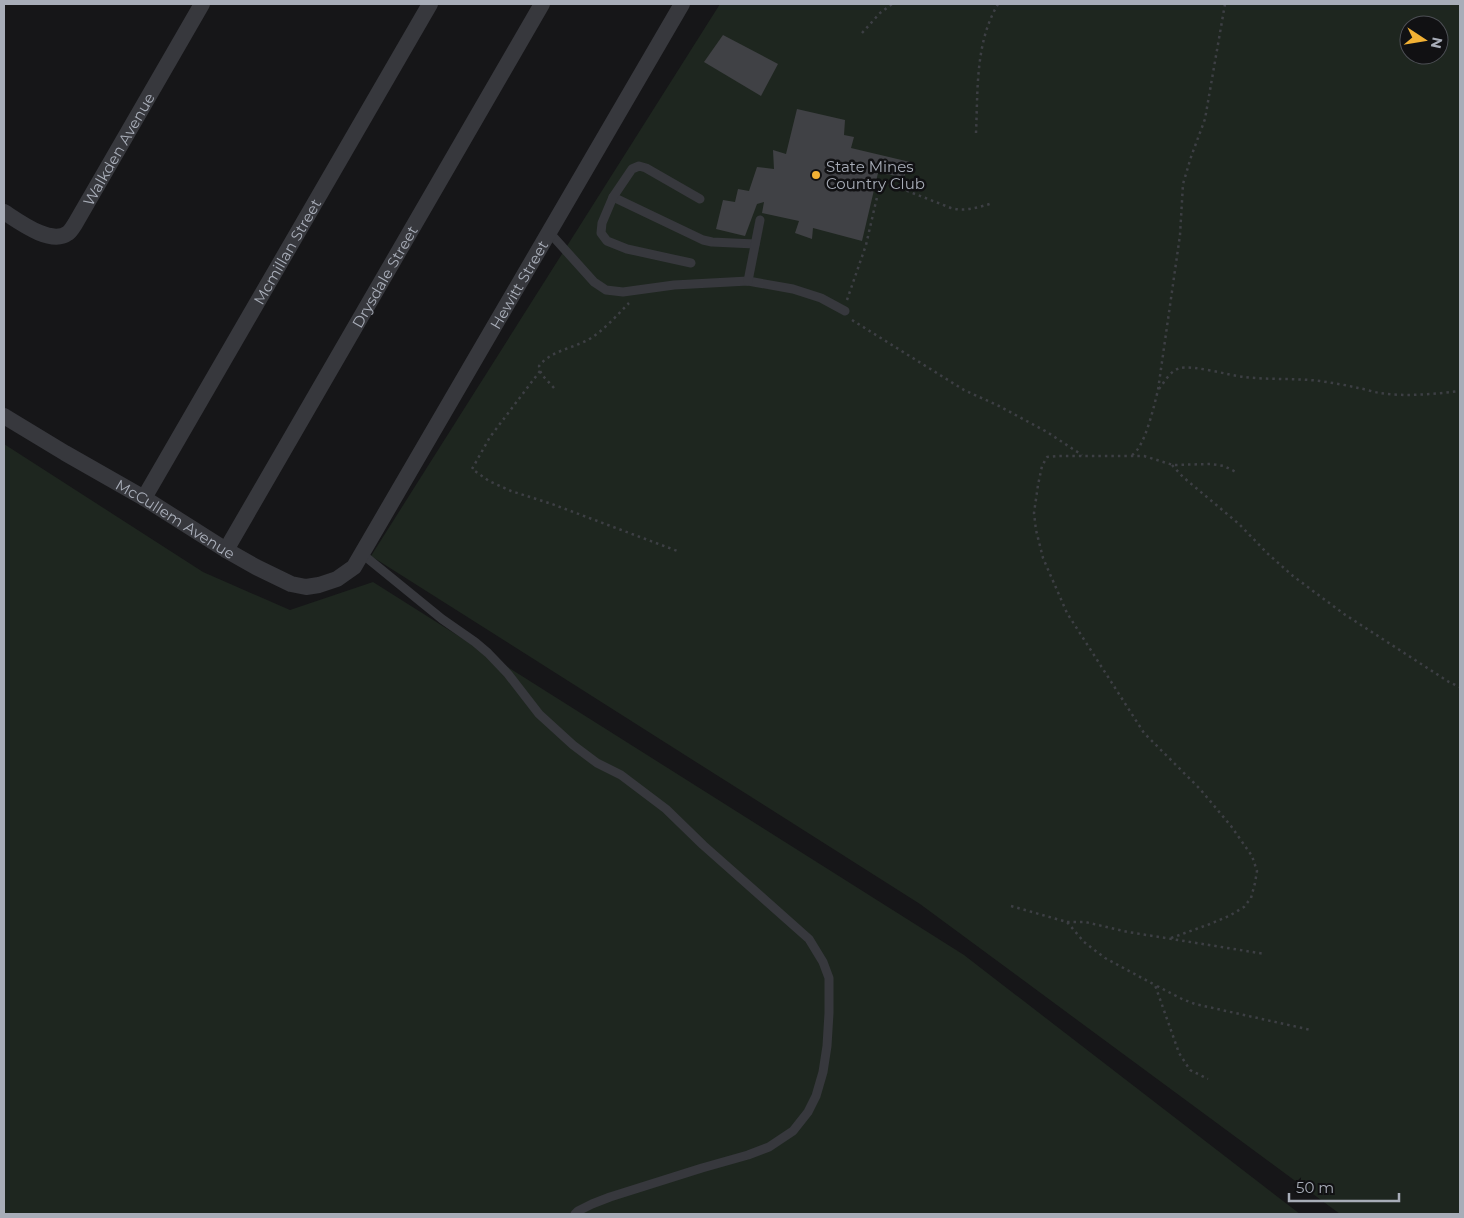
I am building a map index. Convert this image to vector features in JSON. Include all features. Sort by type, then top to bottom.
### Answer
[{"type":"street","name":"Walkden Avenue","points":[[4,212],[30,228],[53,237],[67,233],[75,224],[202,4]]},
{"type":"street","name":"Mcmillan Street","points":[[144,498],[430,4]]},
{"type":"street","name":"Drysdale Street","points":[[226,550],[542,4]]},
{"type":"street","name":"Hewitt Street","points":[[357,560],[682,4]]},
{"type":"street","name":"McCullem Avenue","points":[[4,416],[65,454],[144,498],[226,550],[274,577],[291,584],[306,587],[319,586],[337,579],[357,560]]},
{"type":"lane","points":[[690,263],[626,249],[607,241],[601,233],[602,223],[613,197],[632,169],[639,166],[646,168],[700,200]]},
{"type":"lane","points":[[613,197],[703,240],[755,244]]},
{"type":"lane","points":[[748,281],[760,220]]},
{"type":"lane","points":[[549,232],[594,282],[606,290],[623,292],[674,285],[748,281],[793,289],[821,298],[844,311]]},
{"type":"lane","points":[[357,560],[475,642],[508,674],[539,714],[573,745],[597,763],[621,775],[666,809],[703,845],[809,939],[823,962],[829,978],[828,1022],[823,1072],[816,1096],[808,1112],[793,1130],[769,1147],[610,1197],[592,1204],[575,1214]]},
{"type":"path","points":[[862,33],[880,13],[892,4]]},
{"type":"path","points":[[976,133],[982,44],[989,19],[998,4]]},
{"type":"path","points":[[1131,456],[1136,453],[1141,444],[1153,413],[1158,390],[1180,235],[1183,184],[1205,119],[1225,4]]},
{"type":"path","points":[[993,203],[959,210],[884,182],[880,184],[866,245],[844,311],[850,319],[964,390],[999,406],[1047,432],[1084,456]]},
{"type":"path","points":[[554,388],[540,371],[539,366],[556,353],[583,343],[595,335],[643,290]]},
{"type":"path","points":[[1158,390],[1169,374],[1175,370],[1194,368],[1264,380],[1298,379],[1322,382],[1380,393],[1429,394],[1460,391]]},
{"type":"path","points":[[540,371],[508,411],[490,437],[472,469],[489,481],[511,491],[552,504],[680,552]]},
{"type":"path","points":[[1171,938],[1229,916],[1244,907],[1251,898],[1255,883],[1256,870],[1252,856],[1231,826],[1200,789],[1144,733],[1067,613],[1043,558],[1034,513],[1042,466],[1047,457],[1144,456],[1172,465],[1211,464],[1224,466],[1238,473]]},
{"type":"path","points":[[1172,465],[1183,477],[1239,524],[1293,576],[1344,614],[1449,682],[1460,687]]},
{"type":"path","points":[[1011,906],[1067,922],[1085,922],[1128,932],[1265,954]]},
{"type":"path","points":[[1067,922],[1084,942],[1105,958],[1182,999],[1195,1004],[1311,1030]]},
{"type":"path","points":[[1155,985],[1179,1053],[1190,1070],[1208,1080]]},
{"type":"shaded area","points":[[720,4],[1460,4],[1460,1214],[1340,1214],[920,904],[371,556]]},
{"type":"shaded area","points":[[4,444],[203,572],[290,610],[373,582],[964,955],[1300,1214],[4,1214]]},
{"type":"building","points":[[723,35],[778,64],[761,96],[704,62]]},
{"type":"building","name":"State Mines Country Club","points":[[797,109],[845,120],[844,135],[854,137],[851,148],[910,162],[904,177],[878,173],[862,241],[813,228],[812,239],[795,233],[799,221],[762,213],[764,202],[757,204],[745,236],[716,229],[723,200],[735,202],[738,189],[749,191],[757,167],[774,169],[773,150],[786,154]]},
{"type":"place","name":"State Mines Country Club","points":[[816,175]]}]
